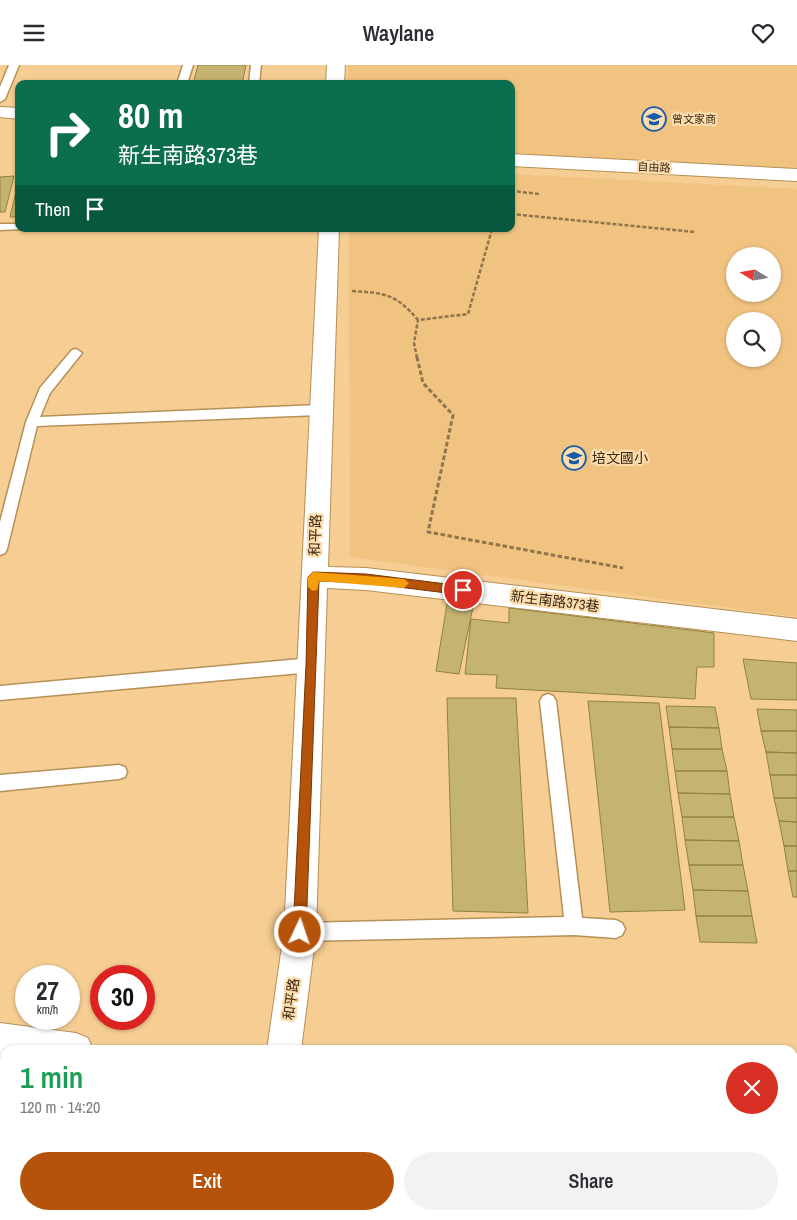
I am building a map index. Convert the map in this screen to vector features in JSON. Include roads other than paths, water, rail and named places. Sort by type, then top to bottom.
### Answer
[{"type":"street","points":[[335,80],[336,65]]},
{"type":"street","points":[[0,112],[15,114]]},
{"type":"street","name":"自由路","points":[[515,160],[797,175]]},
{"type":"street","name":"和平路","points":[[285,1045],[300,932],[312,665],[313,577],[329,232]]},
{"type":"street","name":"新生南路373巷","points":[[313,577],[366,579],[797,631]]},
{"type":"street","points":[[0,1040],[38,1045]]},
{"type":"lane","points":[[0,99],[14,65]]},
{"type":"lane","points":[[183,80],[188,65]]},
{"type":"lane","points":[[254,80],[256,65]]},
{"type":"lane","points":[[0,227],[15,227]]},
{"type":"lane","points":[[0,549],[32,422],[44,391],[76,353]]},
{"type":"lane","points":[[32,422],[320,410]]},
{"type":"lane","points":[[0,693],[312,665]]},
{"type":"lane","points":[[548,701],[574,926]]},
{"type":"lane","points":[[0,783],[119,772]]},
{"type":"lane","points":[[300,932],[574,926],[616,929]]},
{"type":"place","name":"曾文家商","points":[[654,119]]},
{"type":"place","name":"培文國小","points":[[574,458]]}]
